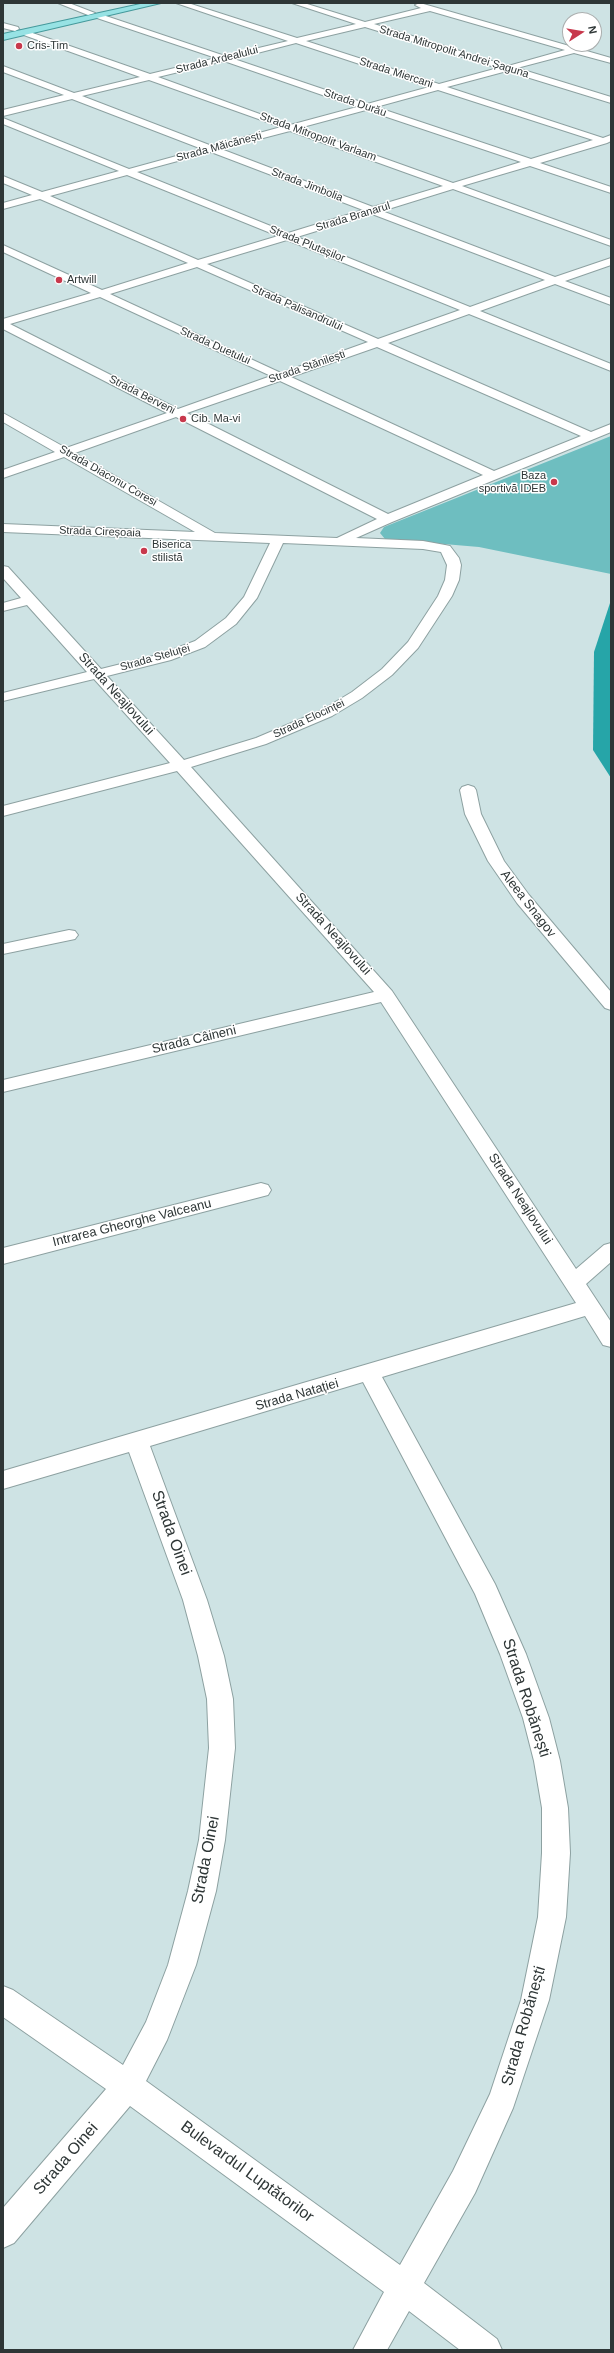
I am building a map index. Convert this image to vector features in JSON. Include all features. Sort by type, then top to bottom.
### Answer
[{"type":"main road","points":[[3,37],[20,31],[131,3]]},
{"type":"main road","points":[[3,32],[20,31],[100,16],[157,3]]},
{"type":"street","points":[[62,3],[91,13]]},
{"type":"street","name":"Strada Miercani","points":[[180,3],[608,140]]},
{"type":"street","name":"Strada Mitropolit Andrei Șaguna","points":[[296,3],[611,100]]},
{"type":"street","points":[[412,3],[562,46]]},
{"type":"street","name":"Strada Ardealului","points":[[3,113],[431,8]]},
{"type":"street","name":"Strada Durău","points":[[100,16],[611,190]]},
{"type":"street","name":"Strada Mitropolit Varlaam","points":[[3,25],[611,243]]},
{"type":"street","name":"Strada Măicănești","points":[[3,206],[567,52]]},
{"type":"street","points":[[581,52],[611,61]]},
{"type":"street","name":"Strada Jimbolia","points":[[3,69],[611,302]]},
{"type":"street","name":"Strada Plutașilor","points":[[3,120],[611,368]]},
{"type":"street","name":"Strada Branarul","points":[[3,324],[99,293],[608,140]]},
{"type":"street","name":"Strada Palisandrului","points":[[3,179],[591,436]]},
{"type":"street","name":"Strada Duetului","points":[[3,248],[281,376],[493,476]]},
{"type":"street","name":"Strada Stănilești","points":[[3,474],[176,412],[611,261]]},
{"type":"street","name":"Strada Berveni","points":[[3,324],[387,519]]},
{"type":"street","name":"Strada Diaconu Coresi","points":[[3,417],[66,451],[213,536]]},
{"type":"street","points":[[340,541],[387,519],[611,428]]},
{"type":"street","name":"Strada Cireșoaia","points":[[3,528],[340,541]]},
{"type":"street","name":"Strada Steluței","points":[[3,697],[185,651],[214,636],[231,621],[250,598],[278,539]]},
{"type":"street","name":"Strada Elocinței","points":[[3,811],[181,766],[261,742],[327,713],[357,695],[387,672],[417,640],[445,596],[452,580],[454,565],[449,552],[430,546],[340,541]]},
{"type":"street","name":"Strada Neajlovului","points":[[3,570],[386,995],[611,1339]]},
{"type":"street","points":[[3,606],[30,600]]},
{"type":"street","name":"Aleea Snagov","points":[[468,790],[473,814],[496,862],[523,899],[611,1004]]},
{"type":"street","points":[[3,949],[68,935]]},
{"type":"street","name":"Strada Câineni","points":[[3,1086],[386,995]]},
{"type":"street","name":"Intrarea Gheorghe Valceanu","points":[[3,1256],[261,1190]]},
{"type":"street","points":[[574,1283],[611,1250]]},
{"type":"street","name":"Strada Natației","points":[[3,1480],[590,1307]]},
{"type":"street","name":"Strada Robănești","points":[[369,1373],[486,1591],[514,1654],[540,1733],[547,1761],[555,1808],[556,1854],[552,1917],[535,2000],[503,2098],[464,2182],[369,2350]]},
{"type":"street","name":"Strada Oinei","points":[[3,2232],[128,2086],[157,2030],[182,1965],[202,1891],[212,1840],[222,1748],[220,1699],[196,1600],[137,1441]]},
{"type":"street","name":"Bulevardul Luptătorilor","points":[[3,2000],[128,2086],[405,2288],[486,2350]]},
{"type":"shaded area","name":"Baza sportivă IDEB","points":[[611,436],[611,574],[479,547],[385,539],[380,533],[384,527]]},
{"type":"shaded area","points":[[611,600],[611,778],[593,750],[594,652]]},
{"type":"place","name":"Cris-Tim","points":[[19,46]]},
{"type":"place","name":"Artwill","points":[[59,280]]},
{"type":"place","name":"Cib. Ma-vi","points":[[183,419]]},
{"type":"place","name":"Baza sportivă IDEB","points":[[554,482]]},
{"type":"place","name":"Biserica stilistă","points":[[144,551]]}]
